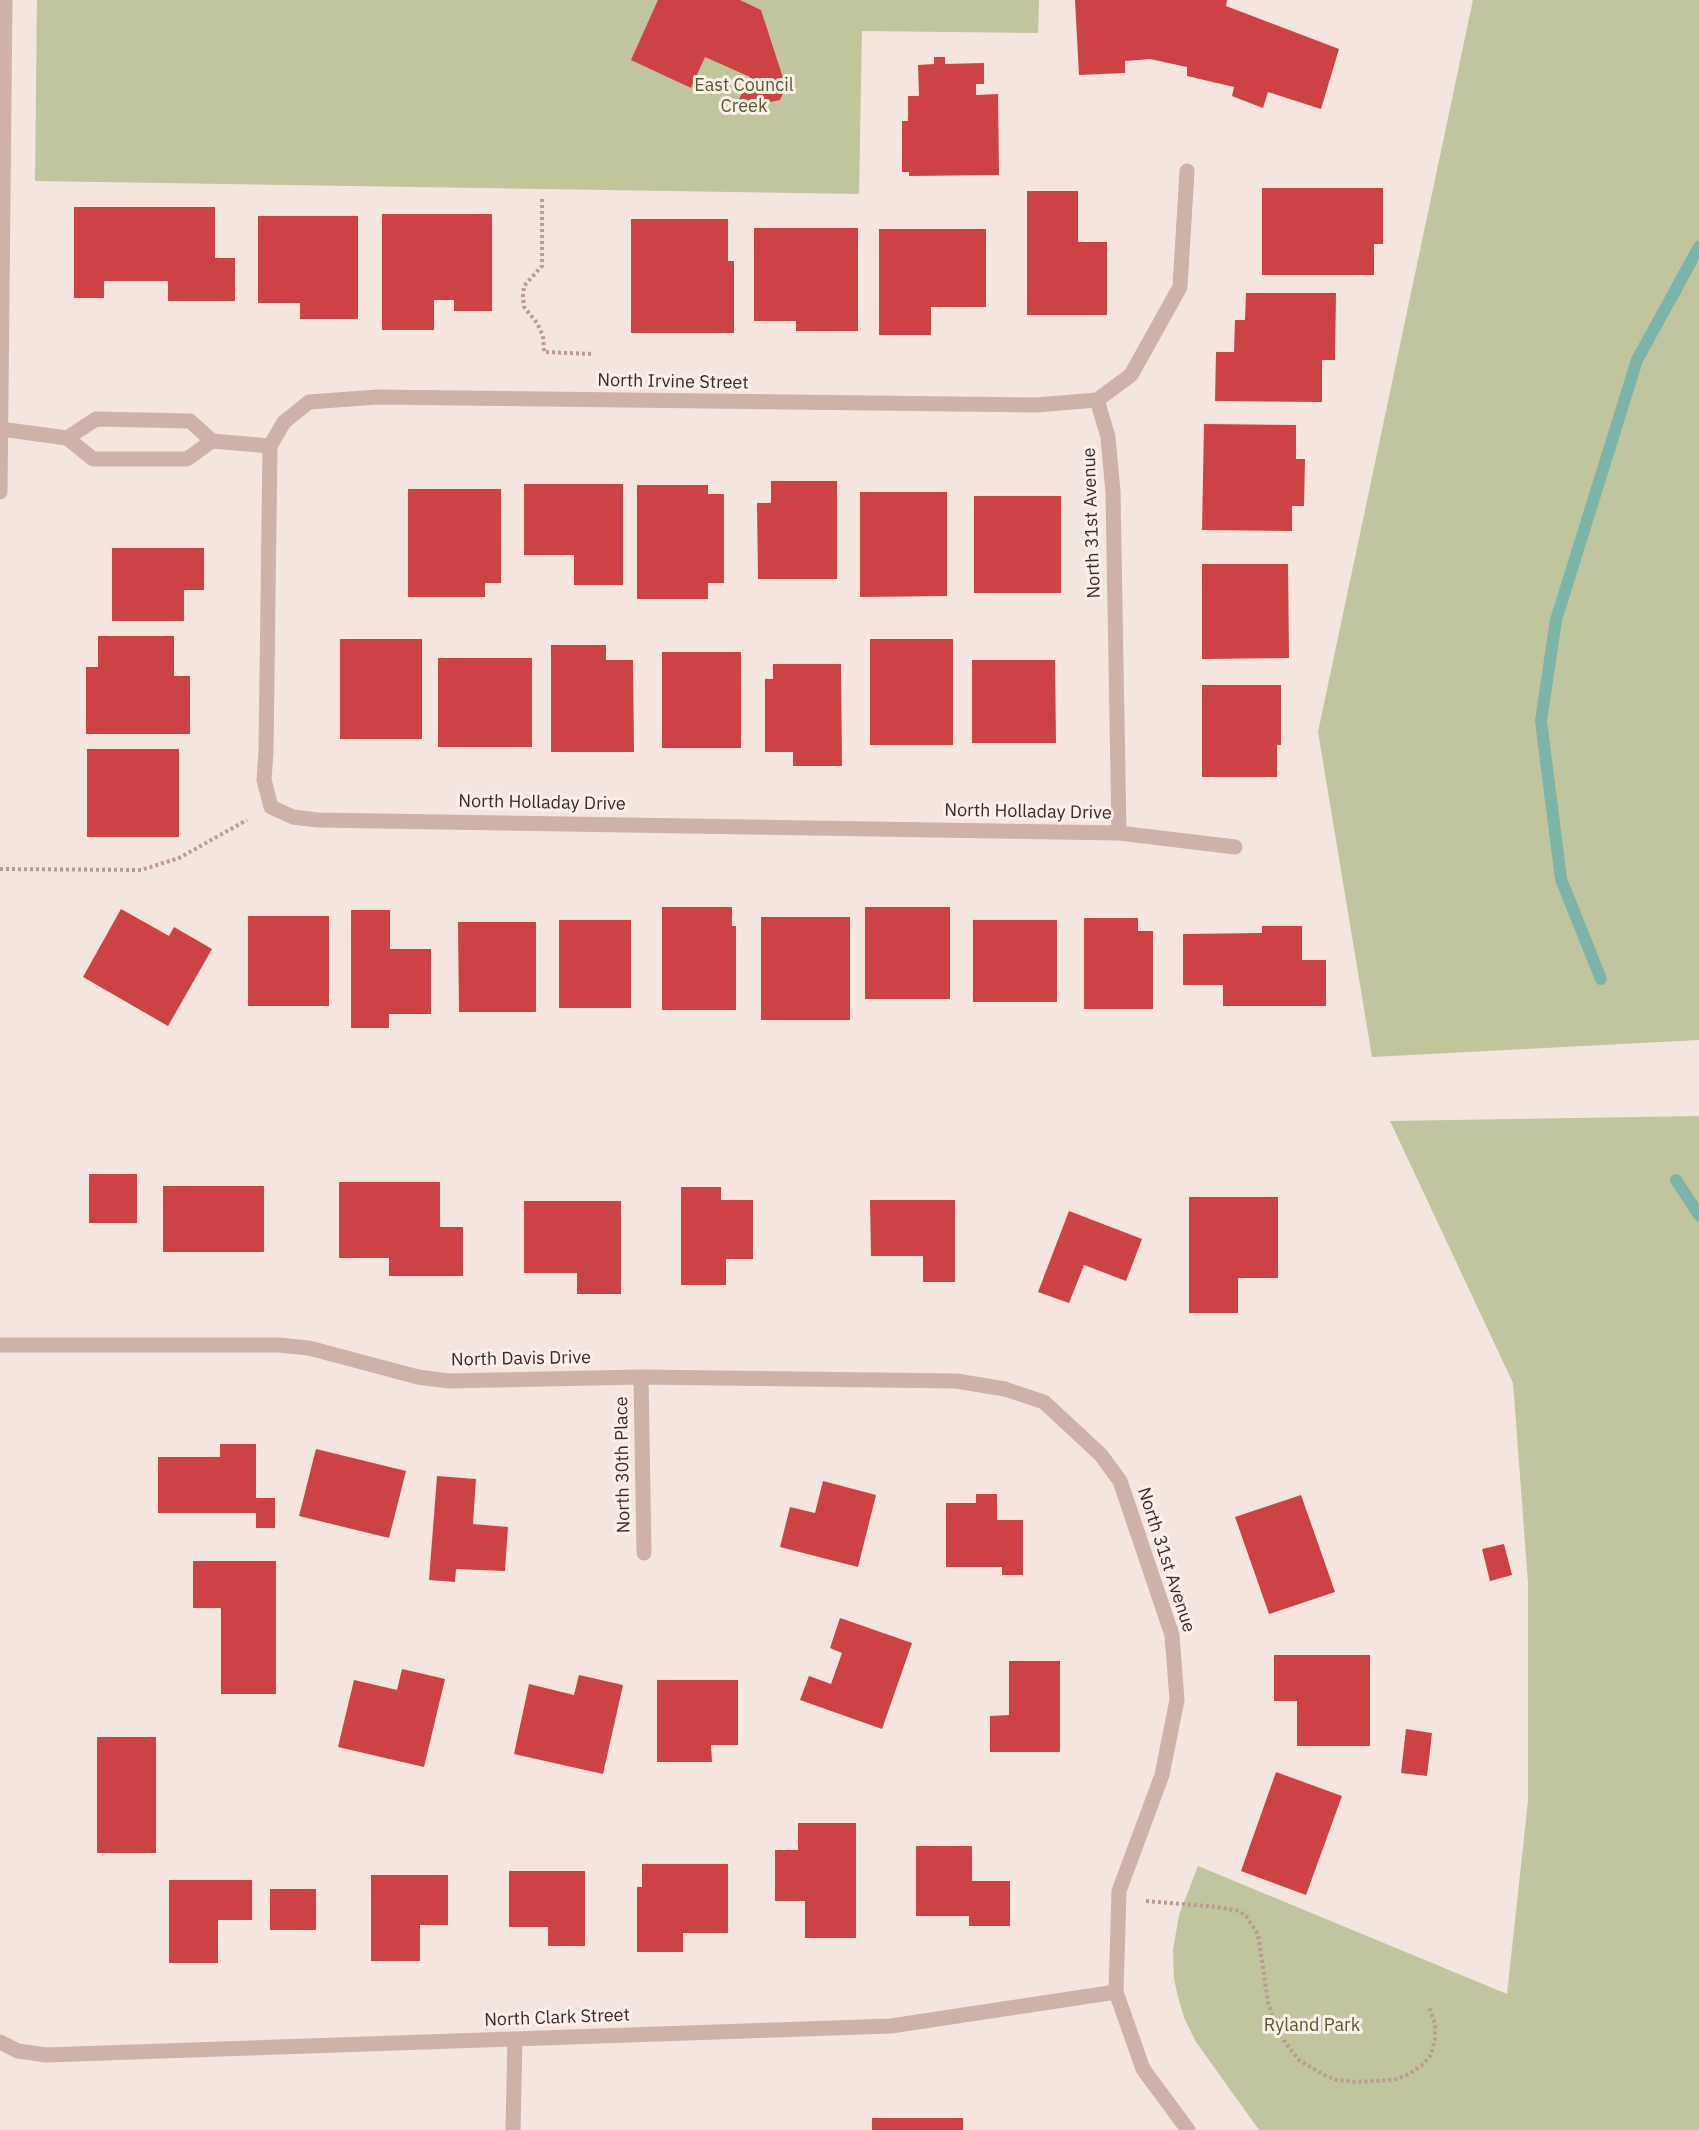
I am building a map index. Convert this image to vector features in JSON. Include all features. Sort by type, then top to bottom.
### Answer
[{"type":"street","points":[[0,492],[5,0]]},
{"type":"street","points":[[1097,400],[1131,375],[1180,287],[1187,171]]},
{"type":"street","name":"North Irvine Street","points":[[270,447],[284,422],[309,402],[378,397],[1012,405],[1097,400]]},
{"type":"street","name":"North 31st Avenue","points":[[1097,400],[1108,437],[1113,492],[1119,833]]},
{"type":"street","points":[[67,438],[96,419],[190,421],[212,441],[270,447],[264,780],[271,807]]},
{"type":"street","points":[[0,429],[67,438],[93,459],[187,459],[212,441]]},
{"type":"street","name":"North Holladay Drive","points":[[271,807],[293,818],[318,820],[1119,833],[1235,847]]},
{"type":"street","name":"North Davis Drive","points":[[0,1345],[278,1345],[309,1348],[418,1377],[448,1381],[641,1377],[956,1381],[1005,1389],[1044,1402]]},
{"type":"street","name":"North 30th Place","points":[[641,1377],[644,1553]]},
{"type":"street","name":"North 31st Avenue","points":[[1044,1402],[1101,1455],[1120,1481],[1173,1635],[1177,1701],[1162,1775],[1119,1891],[1116,1992],[1143,2069],[1188,2130]]},
{"type":"street","name":"North Clark Street","points":[[0,2042],[18,2051],[46,2055],[891,2026],[1116,1992]]},
{"type":"street","points":[[513,2130],[515,2039]]},
{"type":"path","points":[[542,199],[542,266],[524,286],[522,296],[524,307],[537,323],[543,336],[544,352],[591,354]]},
{"type":"path","points":[[0,869],[141,870],[179,858],[271,807]]},
{"type":"path","points":[[1119,1899],[1217,1907],[1239,1911],[1246,1916],[1258,1934],[1268,2002],[1278,2033],[1287,2047],[1305,2064],[1337,2080],[1355,2082],[1394,2079],[1409,2074],[1422,2065],[1431,2055],[1435,2038],[1435,2024],[1429,2006]]},
{"type":"green space","name":"East Council Creek","points":[[37,0],[1039,0],[1038,33],[862,31],[859,194],[35,181]]},
{"type":"green space","points":[[1473,0],[1699,0],[1699,1040],[1372,1057],[1318,732]]},
{"type":"green space","name":"Ryland Park","points":[[1699,1116],[1699,2130],[1259,2130],[1196,2042],[1179,2001],[1174,1979],[1173,1950],[1179,1915],[1198,1866],[1507,1994],[1528,1801],[1528,1583],[1513,1383],[1390,1121]]},
{"type":"building","points":[[658,0],[740,0],[761,10],[786,87],[780,100],[750,106],[738,101],[750,77],[705,57],[691,88],[631,60]]},
{"type":"building","points":[[1075,0],[1227,0],[1226,6],[1339,49],[1321,109],[1268,92],[1263,108],[1232,96],[1234,87],[1187,76],[1187,67],[1150,59],[1125,61],[1125,73],[1079,75]]},
{"type":"building","points":[[934,57],[945,57],[945,64],[984,63],[984,84],[976,84],[976,95],[998,94],[999,175],[909,176],[909,172],[902,172],[902,121],[908,121],[908,96],[919,96],[918,65],[934,64]]},
{"type":"building","points":[[1262,188],[1383,188],[1383,244],[1374,244],[1374,275],[1262,275]]},
{"type":"building","points":[[1027,191],[1078,191],[1078,242],[1107,242],[1107,315],[1027,315]]},
{"type":"building","points":[[74,207],[215,207],[215,258],[235,258],[235,301],[168,301],[168,281],[104,281],[104,298],[74,298]]},
{"type":"building","points":[[382,214],[492,214],[492,311],[454,311],[454,300],[434,300],[434,330],[382,330]]},
{"type":"building","points":[[258,216],[358,216],[358,319],[300,319],[300,303],[258,303]]},
{"type":"building","points":[[631,219],[728,219],[728,261],[734,261],[734,333],[631,333]]},
{"type":"building","points":[[754,228],[858,228],[858,331],[796,331],[796,321],[754,321]]},
{"type":"building","points":[[879,229],[986,229],[986,307],[931,307],[931,335],[879,335]]},
{"type":"building","points":[[1246,293],[1336,293],[1335,360],[1322,360],[1322,402],[1215,401],[1216,352],[1234,352],[1235,320],[1245,320]]},
{"type":"building","points":[[1204,424],[1296,425],[1296,459],[1305,459],[1304,506],[1292,506],[1292,531],[1202,530]]},
{"type":"building","points":[[771,481],[837,481],[837,579],[758,579],[757,503],[771,503]]},
{"type":"building","points":[[524,484],[623,484],[623,585],[574,585],[574,555],[524,555]]},
{"type":"building","points":[[637,485],[708,485],[708,494],[724,494],[724,583],[708,583],[708,599],[637,599]]},
{"type":"building","points":[[408,489],[501,489],[501,583],[485,583],[485,597],[408,597]]},
{"type":"building","points":[[860,492],[947,492],[947,596],[860,597]]},
{"type":"building","points":[[974,496],[1061,496],[1061,593],[974,593]]},
{"type":"building","points":[[112,548],[204,548],[204,590],[184,590],[184,621],[112,621]]},
{"type":"building","points":[[1202,564],[1288,564],[1289,658],[1202,659]]},
{"type":"building","points":[[98,636],[174,636],[174,676],[190,676],[190,734],[86,734],[86,667],[98,667]]},
{"type":"building","points":[[340,639],[422,639],[422,739],[340,739]]},
{"type":"building","points":[[870,639],[953,639],[953,745],[870,745]]},
{"type":"building","points":[[551,645],[606,645],[606,660],[633,660],[634,752],[551,752]]},
{"type":"building","points":[[662,652],[741,652],[741,748],[662,748]]},
{"type":"building","points":[[438,658],[532,658],[532,747],[438,747]]},
{"type":"building","points":[[972,660],[1055,660],[1056,743],[972,743]]},
{"type":"building","points":[[773,664],[841,664],[842,766],[793,766],[793,752],[765,752],[765,679],[773,679]]},
{"type":"building","points":[[1202,685],[1281,685],[1281,745],[1277,745],[1277,777],[1202,777]]},
{"type":"building","points":[[87,749],[179,749],[179,837],[87,837]]},
{"type":"building","points":[[662,907],[732,907],[732,926],[736,926],[736,1010],[662,1010]]},
{"type":"building","points":[[865,907],[950,907],[950,999],[865,999]]},
{"type":"building","points":[[121,909],[169,936],[174,927],[212,949],[168,1026],[83,977]]},
{"type":"building","points":[[351,910],[390,910],[390,949],[431,949],[431,1014],[389,1014],[389,1028],[351,1028]]},
{"type":"building","points":[[248,916],[329,916],[329,1006],[248,1006]]},
{"type":"building","points":[[761,917],[850,917],[850,1020],[761,1020]]},
{"type":"building","points":[[1084,918],[1138,918],[1138,931],[1153,931],[1153,1009],[1084,1009]]},
{"type":"building","points":[[559,920],[631,920],[631,1008],[559,1008]]},
{"type":"building","points":[[973,920],[1057,920],[1057,1002],[973,1002]]},
{"type":"building","points":[[458,922],[536,922],[536,1012],[459,1012]]},
{"type":"building","points":[[1262,926],[1302,926],[1302,960],[1326,960],[1326,1006],[1223,1006],[1223,985],[1183,985],[1183,934],[1262,933]]},
{"type":"building","points":[[89,1174],[137,1174],[137,1223],[89,1223]]},
{"type":"building","points":[[339,1182],[440,1182],[440,1227],[463,1227],[463,1276],[389,1276],[389,1258],[339,1258]]},
{"type":"building","points":[[163,1186],[264,1186],[264,1252],[163,1252]]},
{"type":"building","points":[[681,1187],[721,1187],[721,1200],[753,1200],[753,1259],[726,1259],[726,1285],[681,1285]]},
{"type":"building","points":[[1189,1197],[1278,1197],[1278,1278],[1238,1278],[1238,1313],[1189,1313]]},
{"type":"building","points":[[870,1200],[955,1200],[955,1282],[923,1282],[923,1256],[871,1256]]},
{"type":"building","points":[[524,1201],[621,1201],[621,1294],[577,1294],[577,1273],[524,1273]]},
{"type":"building","points":[[1069,1211],[1142,1239],[1126,1281],[1084,1265],[1069,1303],[1038,1292]]},
{"type":"building","points":[[220,1444],[256,1444],[256,1498],[275,1498],[275,1528],[256,1528],[256,1513],[158,1513],[158,1457],[220,1457]]},
{"type":"building","points":[[316,1449],[406,1471],[389,1538],[299,1516]]},
{"type":"building","points":[[437,1476],[476,1479],[473,1524],[508,1527],[505,1571],[456,1569],[455,1582],[429,1580]]},
{"type":"building","points":[[823,1481],[876,1495],[858,1567],[780,1547],[790,1507],[815,1513]]},
{"type":"building","points":[[976,1494],[997,1494],[997,1520],[1023,1520],[1023,1575],[1002,1575],[1002,1567],[946,1567],[946,1503],[976,1503]]},
{"type":"building","points":[[1301,1495],[1335,1592],[1269,1614],[1235,1517]]},
{"type":"building","points":[[1504,1544],[1512,1575],[1490,1581],[1482,1549]]},
{"type":"building","points":[[193,1561],[276,1561],[276,1694],[221,1694],[221,1608],[193,1608]]},
{"type":"building","points":[[840,1618],[912,1643],[882,1729],[800,1700],[809,1676],[831,1684],[842,1653],[830,1648]]},
{"type":"building","points":[[1274,1655],[1370,1655],[1370,1746],[1297,1746],[1297,1701],[1274,1701]]},
{"type":"building","points":[[1009,1661],[1060,1661],[1060,1752],[990,1752],[990,1716],[1009,1715]]},
{"type":"building","points":[[402,1669],[445,1679],[424,1767],[338,1747],[354,1680],[397,1690]]},
{"type":"building","points":[[579,1675],[623,1685],[603,1774],[514,1754],[529,1684],[574,1695]]},
{"type":"building","points":[[657,1680],[738,1680],[738,1745],[711,1745],[712,1762],[657,1762]]},
{"type":"building","points":[[1406,1729],[1432,1733],[1427,1776],[1401,1773]]},
{"type":"building","points":[[97,1737],[156,1737],[156,1853],[97,1853]]},
{"type":"building","points":[[1276,1772],[1342,1796],[1306,1895],[1241,1871]]},
{"type":"building","points":[[798,1823],[856,1823],[856,1938],[805,1938],[805,1901],[775,1901],[775,1850],[798,1850]]},
{"type":"building","points":[[916,1846],[972,1846],[972,1881],[1010,1881],[1010,1926],[969,1926],[969,1916],[916,1916]]},
{"type":"building","points":[[642,1864],[728,1864],[728,1933],[683,1933],[683,1952],[637,1952],[637,1887],[642,1887]]},
{"type":"building","points":[[509,1871],[585,1871],[585,1946],[548,1946],[548,1927],[509,1927]]},
{"type":"building","points":[[371,1875],[448,1875],[448,1925],[420,1925],[420,1961],[371,1961]]},
{"type":"building","points":[[169,1880],[252,1880],[252,1920],[218,1920],[218,1963],[169,1963]]},
{"type":"building","points":[[270,1889],[316,1889],[316,1930],[270,1930]]},
{"type":"building","points":[[872,2118],[963,2118],[963,2130],[872,2130]]},
{"type":"waterway","points":[[1601,979],[1561,879],[1541,721],[1556,620],[1637,360],[1699,247]]},
{"type":"waterway","points":[[1676,1180],[1699,1215]]}]
